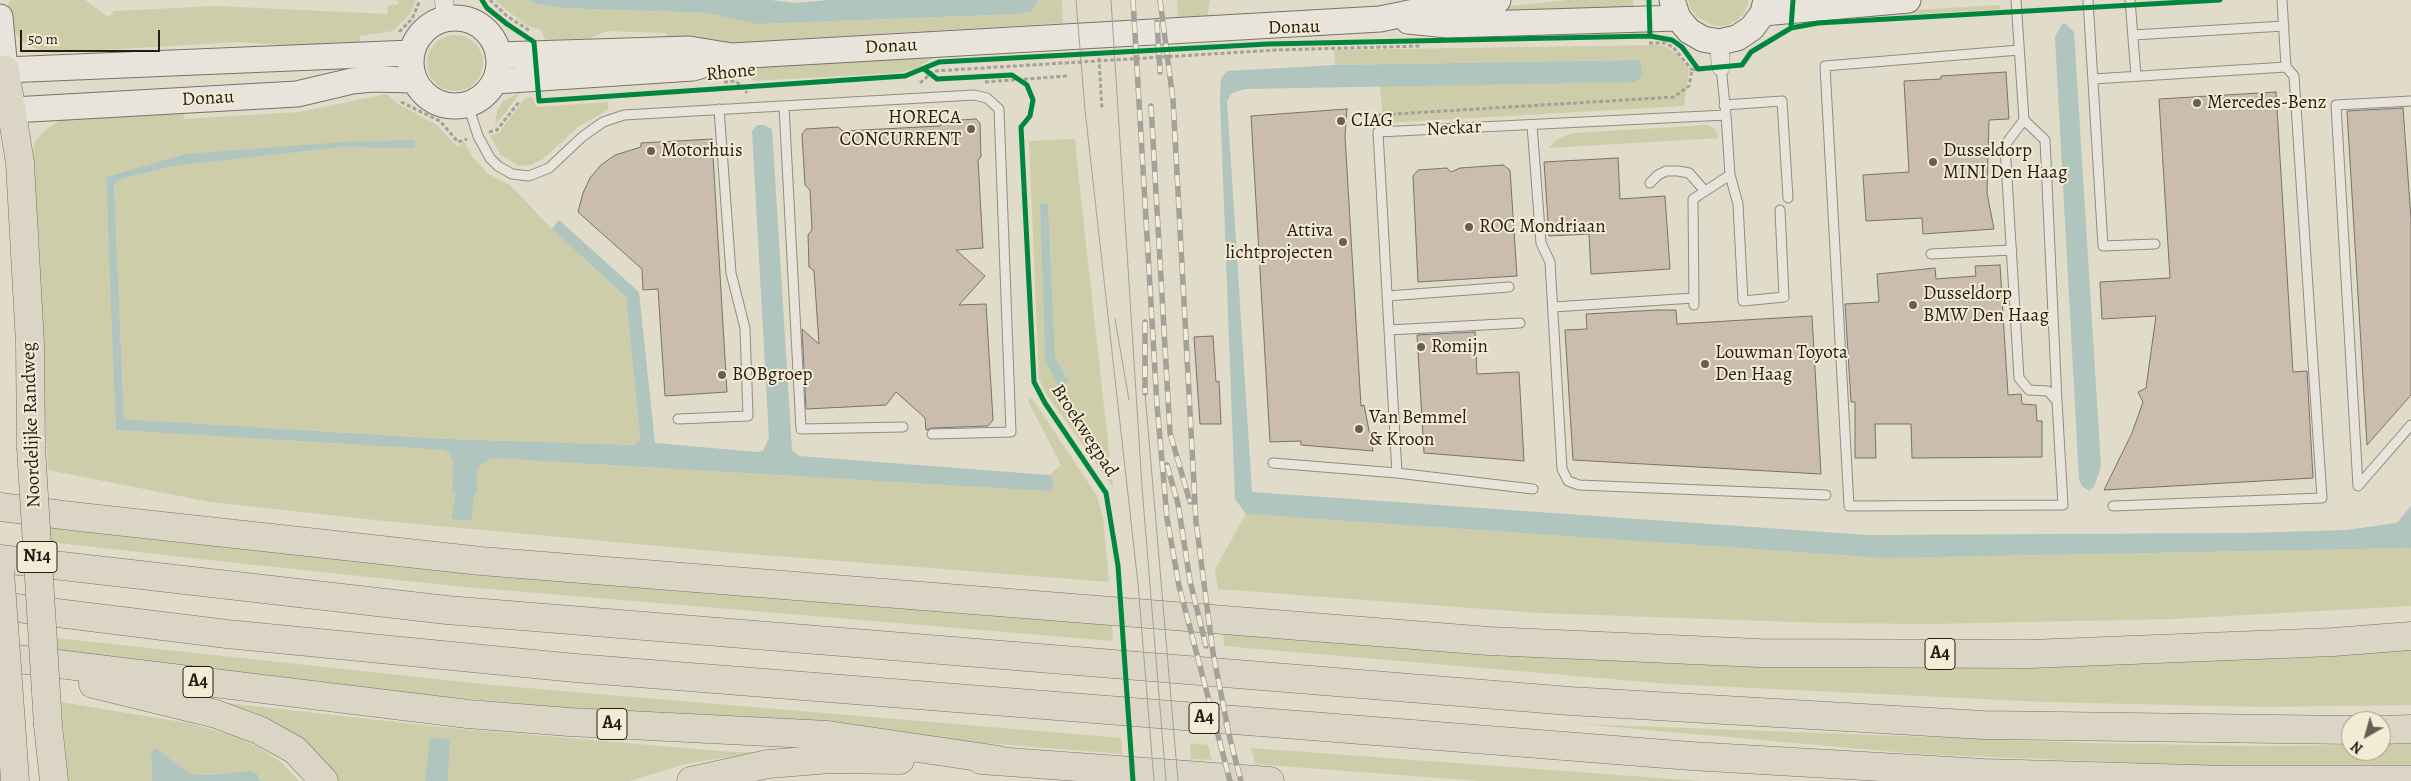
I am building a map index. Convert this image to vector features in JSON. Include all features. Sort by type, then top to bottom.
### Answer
[{"type":"main road","name":"Donau","points":[[1381,33],[1448,5],[1498,0]]},
{"type":"main road","points":[[1675,9],[1695,36],[1719,42],[1745,34],[1752,28],[1764,6],[1908,0]]},
{"type":"main road","name":"Donau","points":[[498,55],[535,48],[689,49],[732,56],[1381,33],[1448,25],[1650,19],[1675,9]]},
{"type":"main road","points":[[445,10],[480,26],[492,38],[498,55],[499,68],[495,81],[487,93],[468,104],[449,106],[425,96],[414,80],[410,66],[411,53],[421,34],[445,10]]},
{"type":"main road","name":"N14","points":[[0,17],[2,70]]},
{"type":"main road","name":"Donau","points":[[2,70],[411,53]]},
{"type":"main road","name":"Donau","points":[[495,81],[693,68],[732,56]]},
{"type":"main road","name":"Noordelijke Randweg","points":[[2,70],[6,111],[20,163],[26,274],[31,446],[48,725],[54,781]]},
{"type":"main road","name":"Donau","points":[[6,111],[297,94],[352,81],[372,79],[414,80]]},
{"type":"main road","name":"A4","points":[[0,498],[71,516]]},
{"type":"main road","name":"A4","points":[[0,507],[490,562],[1238,622],[1584,646],[1813,654],[2030,654],[2333,642],[2411,636]]},
{"type":"main road","points":[[0,559],[447,610],[1570,701],[1983,725],[2341,730]]},
{"type":"main road","name":"N14","points":[[0,571],[16,781]]},
{"type":"main road","name":"A4","points":[[0,606],[227,634],[574,668],[1691,756],[1984,773],[2228,780],[2411,780]]},
{"type":"main road","name":"A4","points":[[0,658],[468,714],[568,722],[828,735],[999,760],[1270,781]]},
{"type":"main road","name":"A4","points":[[0,658],[216,714],[258,730],[295,750],[324,781]]},
{"type":"main road","points":[[2391,730],[2411,729]]},
{"type":"main road","name":"A4","points":[[691,781],[768,764],[831,759],[999,760]]},
{"type":"street","points":[[1719,42],[1721,67]]},
{"type":"lane","points":[[2016,0],[2024,120],[2006,145],[2019,378],[2028,390],[2048,391],[2057,401]]},
{"type":"lane","points":[[2088,0],[2103,246],[2155,244]]},
{"type":"lane","points":[[2130,0],[2136,76]]},
{"type":"lane","points":[[2112,506],[2322,498],[2294,76],[2286,67],[2282,0]]},
{"type":"lane","points":[[2133,35],[2284,26]]},
{"type":"lane","points":[[2019,50],[1825,66],[1849,506],[2063,505],[2045,140],[2024,120]]},
{"type":"lane","points":[[1721,67],[1730,175],[1738,204],[1743,300],[1784,298],[1780,210]]},
{"type":"lane","points":[[2093,79],[2286,67]]},
{"type":"lane","name":"Rhone","points":[[468,104],[480,142],[490,158],[505,171],[522,176],[542,172],[558,160],[582,137],[603,122],[624,115],[974,95],[987,98],[999,109],[1011,432],[932,434]]},
{"type":"lane","points":[[2411,101],[2336,105],[2358,486],[2411,425]]},
{"type":"lane","points":[[1724,105],[1782,102],[1788,198]]},
{"type":"lane","points":[[784,106],[801,429],[902,427]]},
{"type":"lane","points":[[678,419],[748,416],[745,328],[731,273],[719,109]]},
{"type":"lane","name":"Neckar","points":[[1378,132],[1726,115]]},
{"type":"lane","points":[[1532,125],[1541,243],[1550,262],[1562,469],[1568,481],[1579,485],[1826,495]]},
{"type":"lane","points":[[1378,132],[1397,473]]},
{"type":"lane","points":[[1650,183],[1658,175],[1666,171],[1678,171],[1689,173],[1705,190]]},
{"type":"lane","points":[[1553,307],[1694,302],[1692,198],[1730,175]]},
{"type":"lane","points":[[1931,254],[2012,250]]},
{"type":"lane","points":[[1387,296],[1509,286]]},
{"type":"lane","points":[[1389,330],[1520,324]]},
{"type":"lane","points":[[1273,463],[1397,473],[1533,489]]},
{"type":"path","points":[[482,0],[487,8]]},
{"type":"path","points":[[494,13],[535,48]]},
{"type":"path","points":[[1650,19],[1650,36],[1664,37],[1682,47]]},
{"type":"path","points":[[1641,43],[1665,43],[1673,48],[1692,70]]},
{"type":"path","points":[[920,83],[934,71],[1276,50],[1424,46]]},
{"type":"path","points":[[1690,56],[1698,69],[1697,78]]},
{"type":"path","points":[[937,79],[930,76],[924,69],[939,62]]},
{"type":"path","points":[[1099,63],[1102,110]]},
{"type":"path","points":[[1692,70],[1721,67]]},
{"type":"path","points":[[1378,132],[1378,115],[1674,97],[1689,86],[1692,70]]},
{"type":"path","points":[[984,76],[1012,75],[1027,85]]},
{"type":"path","points":[[1058,77],[1068,76]]},
{"type":"green space","points":[[11,0],[85,0],[107,16],[112,15],[113,11],[217,6],[387,14],[388,5],[398,5],[398,1],[395,0],[416,0],[410,14],[393,31],[360,36],[360,51],[239,42],[52,53],[24,43],[14,31],[9,16],[8,4]]},
{"type":"green space","points":[[494,0],[528,0],[536,4],[564,8],[706,13],[757,24],[1019,14],[1032,11],[1038,0],[1062,0],[1063,23],[725,43],[666,37],[666,33],[608,31],[589,38],[545,40],[541,30],[526,25]]},
{"type":"green space","points":[[1177,0],[1210,0],[1207,17],[1178,18]]},
{"type":"green space","points":[[1568,0],[1633,0],[1634,14],[1470,10]]},
{"type":"green space","points":[[1688,0],[1749,0],[1744,14],[1736,21],[1726,26],[1715,26],[1697,17],[1691,9]]},
{"type":"green space","points":[[1999,5],[2001,9],[1818,20],[1817,16]]},
{"type":"green space","points":[[455,35],[475,43],[483,63],[475,83],[455,91],[435,83],[427,63],[435,43]]},
{"type":"green space","points":[[1659,45],[1667,47],[1677,54],[1689,70],[1684,106],[1383,123],[1380,86],[1447,84],[1637,60],[1335,65],[1334,50]]},
{"type":"green space","points":[[934,57],[915,69],[894,73],[754,81],[749,76],[683,82],[737,68]]},
{"type":"green space","points":[[521,92],[495,126],[497,111],[503,101]]},
{"type":"green space","points":[[387,94],[397,103],[437,125],[457,147],[464,142],[472,156],[488,174],[510,185],[552,229],[626,297],[640,437],[635,445],[447,439],[124,419],[114,184],[121,179],[174,166],[343,147],[415,147],[415,140],[185,154],[106,177],[117,430],[445,450],[450,454],[453,463],[452,491],[456,494],[451,519],[470,521],[474,496],[477,492],[477,472],[480,466],[491,458],[1047,491],[1053,479],[1049,475],[1061,465],[1028,401],[1032,398],[1097,496],[1103,518],[1109,582],[725,552],[384,521],[210,502],[48,470],[32,167],[34,143],[45,130],[65,117],[184,111],[184,119],[299,112]]},
{"type":"green space","points":[[532,97],[536,107],[608,102],[608,110],[578,127],[543,159],[531,165],[518,166],[500,154],[490,135],[499,133],[525,98]]},
{"type":"green space","points":[[1708,125],[1715,129],[1719,138],[1549,148],[1555,141],[1575,133]]},
{"type":"green space","points":[[1075,139],[1113,487],[1047,395],[1039,379],[1029,141]],"holes":[[[1048,203],[1055,357],[1069,381],[1045,360],[1040,204]]]},
{"type":"green space","points":[[1246,514],[1885,558],[2411,548],[2411,606],[2173,619],[1931,624],[1825,623],[1538,613],[1218,589],[1215,569]]},
{"type":"green space","points":[[48,524],[1112,623],[1113,641],[455,586],[236,563],[50,542]]},
{"type":"green space","points":[[1223,631],[1536,655],[2411,646],[2411,705],[2262,707],[2045,702],[1670,684],[1224,646]]},
{"type":"green space","points":[[56,638],[492,685],[1121,738],[1122,754],[672,718],[365,689],[58,654]]},
{"type":"green space","points":[[200,700],[441,727],[732,752],[758,752],[686,764],[630,781],[448,781],[450,740],[426,771],[425,781],[330,781]]},
{"type":"green space","points":[[61,702],[188,723],[235,736],[258,747],[282,763],[299,781],[261,781],[260,777],[215,773],[191,774],[154,747],[151,756],[152,781],[68,781]]},
{"type":"green space","points":[[1581,724],[2089,743],[2255,746],[2341,745],[2341,761],[2391,761],[2391,744],[2411,744],[2411,765],[2191,765],[1918,754]]},
{"type":"green space","points":[[1190,743],[1208,745],[1212,760],[1191,759]]},
{"type":"green space","points":[[1251,748],[1700,781],[1479,781],[1255,764]]},
{"type":"water","points":[[528,0],[771,0],[795,3],[830,0],[1038,0],[1032,11],[1019,14],[757,24],[706,13],[564,8],[536,4]]},
{"type":"water","points":[[2062,24],[2066,24],[2074,32],[2101,467],[2094,487],[2089,491],[2082,486],[2079,480],[2055,37]]},
{"type":"water","points":[[1638,60],[1642,73],[1640,78],[1634,82],[1245,89],[1232,93],[1227,101],[1252,492],[1867,535],[2246,533],[2346,530],[2397,523],[2411,506],[2411,548],[1885,558],[1246,514],[1235,499],[1220,99],[1221,79],[1227,71],[1335,65]]},
{"type":"water","points":[[757,125],[764,125],[772,129],[792,450],[799,456],[1049,475],[1053,479],[1053,487],[1047,491],[491,458],[480,466],[477,472],[477,492],[474,496],[471,521],[451,519],[456,494],[452,491],[453,463],[450,454],[445,450],[116,430],[106,177],[185,154],[344,142],[415,140],[415,148],[343,147],[174,166],[121,179],[114,184],[124,419],[447,439],[635,445],[640,437],[626,297],[552,229],[559,220],[639,292],[655,443],[763,451],[769,438],[752,131]]},
{"type":"water","points":[[1048,203],[1055,357],[1069,381],[1059,387],[1045,360],[1040,204]]},
{"type":"water","points":[[430,738],[450,739],[448,781],[425,781]]},
{"type":"water","points":[[154,747],[191,774],[252,771],[257,774],[261,781],[152,781],[151,756]]},
{"type":"building","points":[[2006,72],[2009,119],[1989,120],[1987,193],[1994,229],[1923,234],[1922,218],[1866,221],[1863,175],[1909,172],[1904,81],[1941,79],[1941,76]]},
{"type":"building","points":[[2276,92],[2293,372],[2307,371],[2313,478],[2104,490],[2132,433],[2143,402],[2138,392],[2146,388],[2156,316],[2102,319],[2100,282],[2170,278],[2159,99]]},
{"type":"building","points":[[2403,108],[2411,219],[2411,395],[2367,445],[2347,111]]},
{"type":"building","points":[[1347,109],[1345,136],[1361,406],[1364,405],[1373,451],[1301,445],[1301,441],[1270,442],[1251,116]]},
{"type":"building","points":[[976,119],[980,123],[981,157],[978,160],[983,248],[956,250],[985,276],[959,305],[986,304],[993,420],[988,426],[932,428],[926,430],[925,418],[896,392],[886,405],[806,409],[802,329],[819,344],[814,271],[809,267],[808,235],[812,230],[810,190],[805,185],[802,134],[806,129],[838,127],[843,131],[940,126],[944,121]]},
{"type":"building","points":[[712,139],[727,392],[665,396],[658,289],[643,290],[642,269],[578,212],[583,193],[590,178],[601,165],[615,155],[641,147],[641,143]]},
{"type":"building","points":[[1618,158],[1620,199],[1665,196],[1670,269],[1591,274],[1589,234],[1549,236],[1544,162]]},
{"type":"building","points":[[1503,165],[1510,170],[1517,276],[1418,282],[1413,176],[1418,170],[1447,168],[1451,172],[1460,168]]},
{"type":"building","points":[[2000,265],[2008,395],[2021,394],[2022,404],[2036,405],[2037,421],[2042,421],[2042,457],[1912,458],[1911,424],[1875,424],[1876,458],[1855,458],[1855,402],[1851,402],[1845,304],[1879,302],[1877,274],[1935,268],[1936,279],[1976,276],[1975,266]]},
{"type":"building","points":[[1676,310],[1677,324],[1812,316],[1821,474],[1573,460],[1565,330],[1587,329],[1586,314]]},
{"type":"building","points":[[1475,332],[1477,374],[1519,372],[1524,461],[1424,453],[1417,335]]},
{"type":"building","points":[[1213,336],[1216,382],[1219,381],[1221,424],[1200,424],[1194,337]]},
{"type":"tram line","points":[[1076,0],[1085,110],[1138,584],[1154,781]]},
{"type":"tram line","points":[[1111,0],[1142,487],[1166,781]]},
{"type":"tram line","points":[[1115,319],[1129,400]]},
{"type":"tram line","points":[[1145,393],[1178,781]]},
{"type":"railway","points":[[1133,0],[1157,405],[1167,518],[1179,586],[1230,781]]},
{"type":"railway","points":[[1160,0],[1173,100],[1196,522],[1213,653],[1228,729]]},
{"type":"railway","points":[[1157,22],[1160,72]]},
{"type":"railway","points":[[1151,106],[1170,433],[1190,502]]},
{"type":"railway","points":[[1145,322],[1145,393]]},
{"type":"railway","points":[[1167,465],[1178,504],[1190,581],[1206,646]]},
{"type":"railway","points":[[1226,723],[1241,781]]},
{"type":"cycle path","points":[[482,0],[487,8],[534,42],[539,101],[905,76],[939,62],[1268,44],[1650,36]]},
{"type":"cycle path","points":[[1649,0],[1650,36],[1672,40],[1682,47],[1698,69],[1742,65],[1751,52],[1791,28],[1793,0]]},
{"type":"cycle path","points":[[1791,28],[1818,23],[2220,0]]},
{"type":"cycle path","points":[[924,69],[937,79],[1012,75],[1027,85],[1033,100],[1030,116],[1021,127]]},
{"type":"cycle path","name":"Broekwegpad","points":[[1021,127],[1034,382],[1045,403],[1106,493],[1118,566],[1133,781]]},
{"type":"place","name":"Mercedes-Benz","points":[[2197,103]]},
{"type":"place","name":"CIAG","points":[[1341,121]]},
{"type":"place","name":"HORECA CONCURRENT","points":[[971,129]]},
{"type":"place","name":"Motorhuis","points":[[651,151]]},
{"type":"place","name":"Dusseldorp MINI Den Haag","points":[[1933,162]]},
{"type":"place","name":"ROC Mondriaan","points":[[1469,227]]},
{"type":"place","name":"Attiva lichtprojecten","points":[[1343,242]]},
{"type":"place","name":"Dusseldorp BMW Den Haag","points":[[1913,305]]},
{"type":"place","name":"Romijn","points":[[1421,347]]},
{"type":"place","name":"Louwman Toyota Den Haag","points":[[1705,364]]},
{"type":"place","name":"BOBgroep","points":[[722,375]]},
{"type":"place","name":"Van Bemmel & Kroon","points":[[1359,429]]}]
